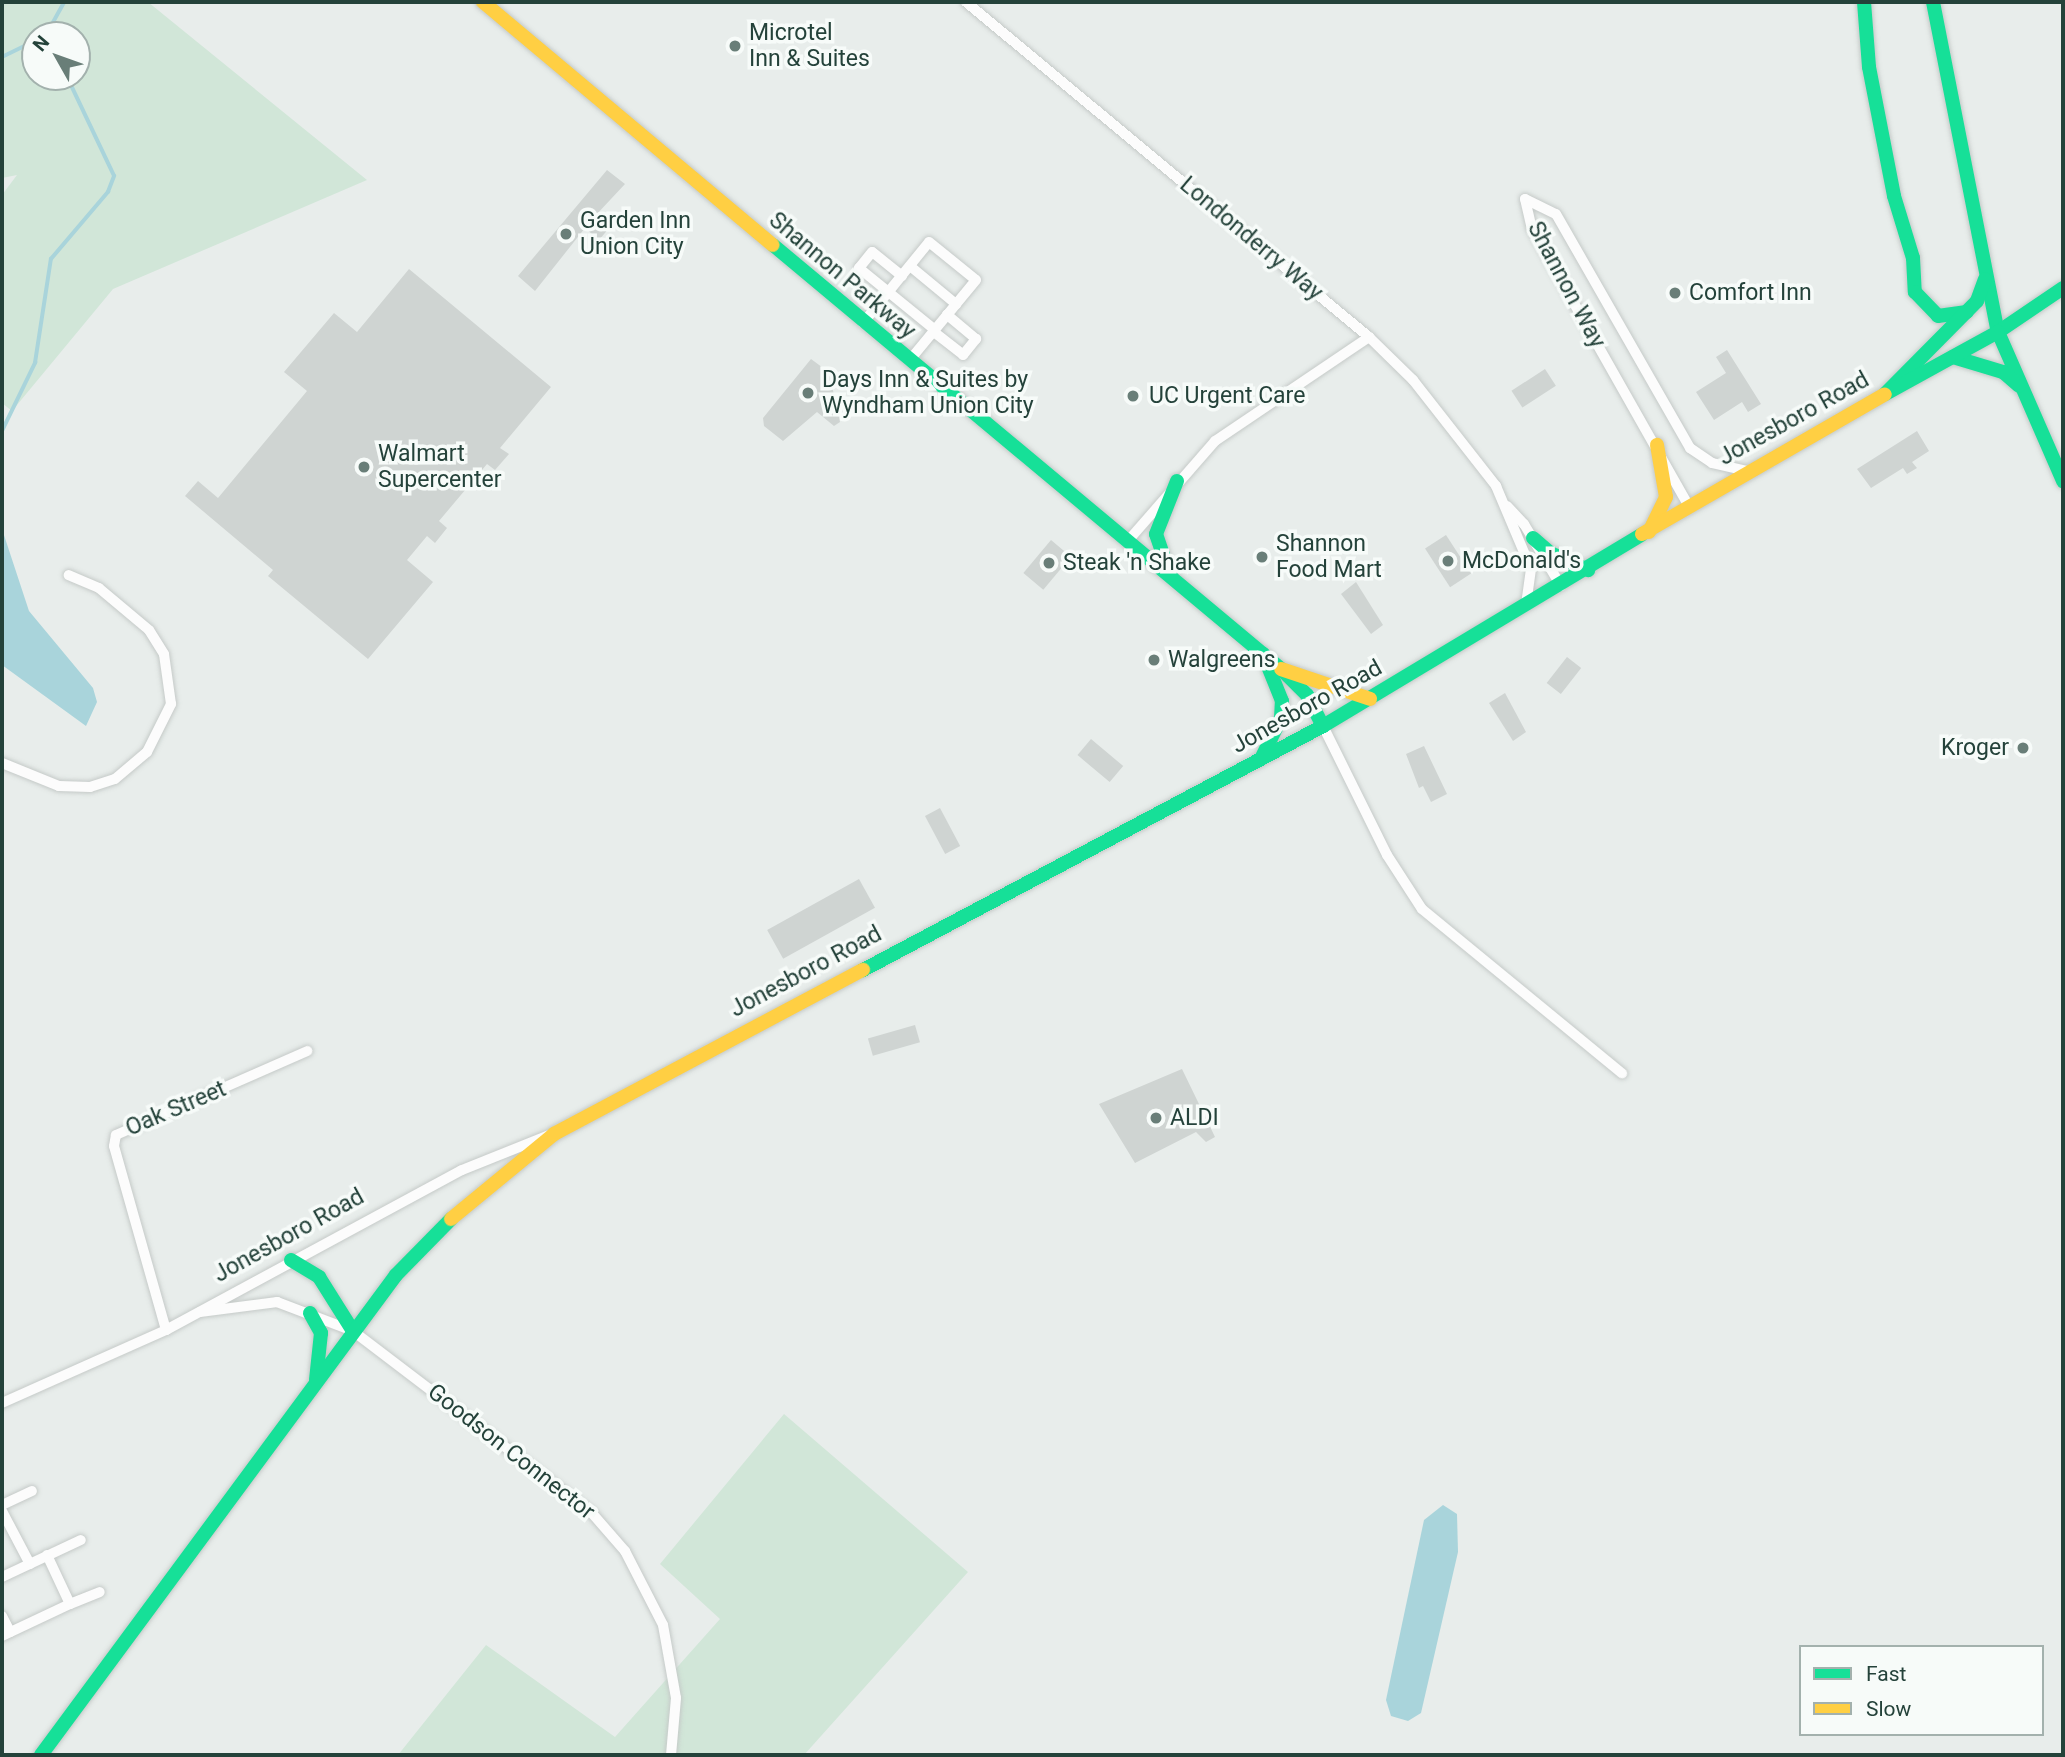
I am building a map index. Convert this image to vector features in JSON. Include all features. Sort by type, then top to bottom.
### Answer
[{"type":"main road","name":"Shannon Parkway","points":[[483,2],[863,323],[1282,668],[1307,695],[1323,726]]},
{"type":"main road","points":[[1864,2],[1869,67],[1894,195],[1913,258],[1915,292],[1938,316],[1967,312]]},
{"type":"main road","points":[[1933,2],[1998,332],[2063,481]]},
{"type":"main road","points":[[1886,393],[1967,312],[1983,291],[1986,275]]},
{"type":"main road","name":"Jonesboro Road","points":[[353,1331],[439,1230],[554,1134],[1323,726],[1561,587],[1748,471],[1998,332],[2063,289]]},
{"type":"main road","points":[[1953,357],[2004,372],[2023,391]]},
{"type":"main road","points":[[1649,532],[1666,497],[1657,445]]},
{"type":"main road","points":[[1172,579],[1156,534],[1177,481]]},
{"type":"main road","points":[[1533,538],[1588,570]]},
{"type":"main road","points":[[1261,759],[1281,718],[1282,701],[1263,654]]},
{"type":"main road","points":[[1282,668],[1370,699]]},
{"type":"main road","points":[[41,1755],[353,1331],[318,1277],[291,1260]]},
{"type":"main road","points":[[310,1312],[321,1333],[315,1382]]},
{"type":"street","name":"Londonderry Way","points":[[966,2],[1369,337],[1455,428],[1506,505],[1533,538],[1561,587]]},
{"type":"street","name":"Shannon Way","points":[[1689,506],[1657,445],[1532,229],[1525,199],[1556,214],[1690,448],[1712,463],[1748,471]]},
{"type":"street","points":[[863,323],[929,242],[976,280],[909,361]]},
{"type":"street","points":[[902,275],[872,252],[859,268],[962,355],[976,339],[947,316]]},
{"type":"street","points":[[910,266],[956,304]]},
{"type":"street","points":[[1127,542],[1215,440],[1369,337]]},
{"type":"street","name":"Londonderry Way","points":[[1506,505],[1533,576],[1524,608]]},
{"type":"street","points":[[2,763],[59,786],[90,788],[115,779],[146,752],[171,704],[164,654],[149,630],[99,588],[69,575]]},
{"type":"street","points":[[1323,726],[1391,862],[1422,909],[1622,1073]]},
{"type":"street","name":"Oak Street","points":[[166,1331],[114,1146],[116,1135],[307,1051]]},
{"type":"street","name":"Jonesboro Road","points":[[2,1403],[166,1331],[291,1260],[462,1170],[554,1134]]},
{"type":"street","name":"Jonesboro Road","points":[[200,1312],[277,1302],[310,1312],[353,1331]]},
{"type":"street","name":"Goodson Connector","points":[[353,1331],[591,1512],[625,1551],[651,1595],[672,1661],[676,1698],[671,1755]]},
{"type":"street","points":[[2,1505],[32,1491]]},
{"type":"street","points":[[2,1511],[30,1564]]},
{"type":"street","points":[[2,1577],[81,1539]]},
{"type":"street","points":[[47,1555],[70,1604]]},
{"type":"street","points":[[2,1616],[6,1634],[100,1592]]},
{"type":"green space","points":[[2,2],[148,2],[367,180],[113,289],[12,411],[2,403],[2,195],[17,175],[2,178]]},
{"type":"green space","points":[[784,1414],[968,1572],[804,1755],[398,1755],[486,1645],[615,1737],[720,1619],[660,1564]]},
{"type":"water","points":[[2,529],[29,611],[93,688],[97,702],[86,726],[2,665]]},
{"type":"water","points":[[1443,1505],[1457,1514],[1458,1552],[1421,1713],[1408,1721],[1391,1716],[1386,1700],[1424,1520]]},
{"type":"building","name":"Garden Inn Union City","points":[[607,170],[625,184],[596,215],[610,227],[599,240],[585,228],[535,291],[518,276]]},
{"type":"building","name":"Walmart Supercenter","points":[[409,269],[551,387],[500,448],[509,454],[495,470],[487,464],[439,521],[447,528],[435,543],[427,536],[407,560],[433,582],[368,659],[268,576],[273,570],[185,496],[198,481],[218,498],[307,391],[284,372],[334,313],[357,332]]},
{"type":"building","points":[[1727,350],[1761,404],[1748,412],[1742,402],[1714,420],[1696,392],[1726,373],[1716,357]]},
{"type":"building","name":"Days Inn & Suites by Wyndham Union City","points":[[811,359],[838,379],[832,386],[840,422],[834,426],[817,412],[783,441],[764,426],[763,418]]},
{"type":"building","points":[[1545,369],[1556,386],[1522,408],[1511,391]]},
{"type":"building","points":[[1917,431],[1929,451],[1912,462],[1917,468],[1907,474],[1903,468],[1871,488],[1857,469]]},
{"type":"building","name":"McDonald's","points":[[1446,535],[1471,574],[1450,587],[1425,549]]},
{"type":"building","name":"Steak 'n Shake","points":[[1051,540],[1071,557],[1043,590],[1023,573]]},
{"type":"building","points":[[1356,582],[1383,625],[1371,634],[1341,594]]},
{"type":"building","points":[[1567,657],[1581,668],[1561,694],[1547,683]]},
{"type":"building","points":[[1505,693],[1526,732],[1513,741],[1489,703]]},
{"type":"building","points":[[1091,739],[1123,766],[1110,782],[1078,755]]},
{"type":"building","points":[[1424,746],[1447,794],[1431,802],[1423,786],[1419,788],[1406,754]]},
{"type":"building","points":[[940,808],[960,846],[945,854],[925,816]]},
{"type":"building","points":[[859,879],[875,908],[783,959],[767,930]]},
{"type":"building","points":[[915,1025],[920,1042],[873,1056],[868,1039]]},
{"type":"building","name":"ALDI","points":[[1182,1069],[1215,1137],[1206,1142],[1196,1132],[1135,1163],[1099,1104]]},
{"type":"waterway","points":[[54,21],[64,2]]},
{"type":"waterway","points":[[2,57],[21,48]]},
{"type":"waterway","points":[[2,431],[35,363],[51,259],[108,192],[114,176],[74,91]]},
{"type":"waterway","points":[[1200,1755],[1227,1755]]},
{"type":"traffic: fast","points":[[1864,2],[1869,67],[1894,196],[1913,258],[1915,292],[1938,316],[1967,312]]},
{"type":"traffic: fast","points":[[1933,2],[1998,332],[2063,481]]},
{"type":"traffic: fast","points":[[773,245],[1281,669],[1307,695],[1323,726]]},
{"type":"traffic: fast","points":[[1886,393],[1977,301],[1985,279]]},
{"type":"traffic: fast","points":[[1998,332],[2063,288]]},
{"type":"traffic: fast","points":[[1885,394],[1998,332]]},
{"type":"traffic: fast","points":[[1953,357],[2003,372],[2019,386]]},
{"type":"traffic: fast","points":[[1170,575],[1156,534],[1177,481]]},
{"type":"traffic: fast","points":[[863,970],[1323,726],[1642,534]]},
{"type":"traffic: fast","points":[[1533,538],[1550,553],[1588,570]]},
{"type":"traffic: fast","points":[[1261,759],[1281,718],[1282,701],[1263,654]]},
{"type":"traffic: fast","points":[[41,1755],[396,1275],[451,1219]]},
{"type":"traffic: fast","points":[[291,1260],[319,1277],[353,1331]]},
{"type":"traffic: fast","points":[[310,1313],[321,1333],[316,1380]]},
{"type":"traffic: slow","points":[[483,2],[773,245]]},
{"type":"traffic: slow","points":[[1642,534],[1885,394]]},
{"type":"traffic: slow","points":[[1649,532],[1666,497],[1657,445]]},
{"type":"traffic: slow","points":[[1281,669],[1370,699]]},
{"type":"traffic: slow","points":[[451,1219],[554,1134],[863,970]]},
{"type":"place","name":"Microtel Inn & Suites","points":[[735,46]]},
{"type":"place","name":"Garden Inn Union City","points":[[566,234]]},
{"type":"place","name":"Comfort Inn","points":[[1675,293]]},
{"type":"place","name":"Days Inn & Suites by Wyndham Union City","points":[[808,393]]},
{"type":"place","name":"UC Urgent Care","points":[[1133,396]]},
{"type":"place","name":"Walmart Supercenter","points":[[364,467]]},
{"type":"place","name":"Shannon Food Mart","points":[[1262,557]]},
{"type":"place","name":"McDonald's","points":[[1448,561]]},
{"type":"place","name":"Steak 'n Shake","points":[[1049,563]]},
{"type":"place","name":"Walgreens","points":[[1154,660]]},
{"type":"place","name":"Kroger","points":[[2023,748]]},
{"type":"place","name":"ALDI","points":[[1156,1118]]}]
